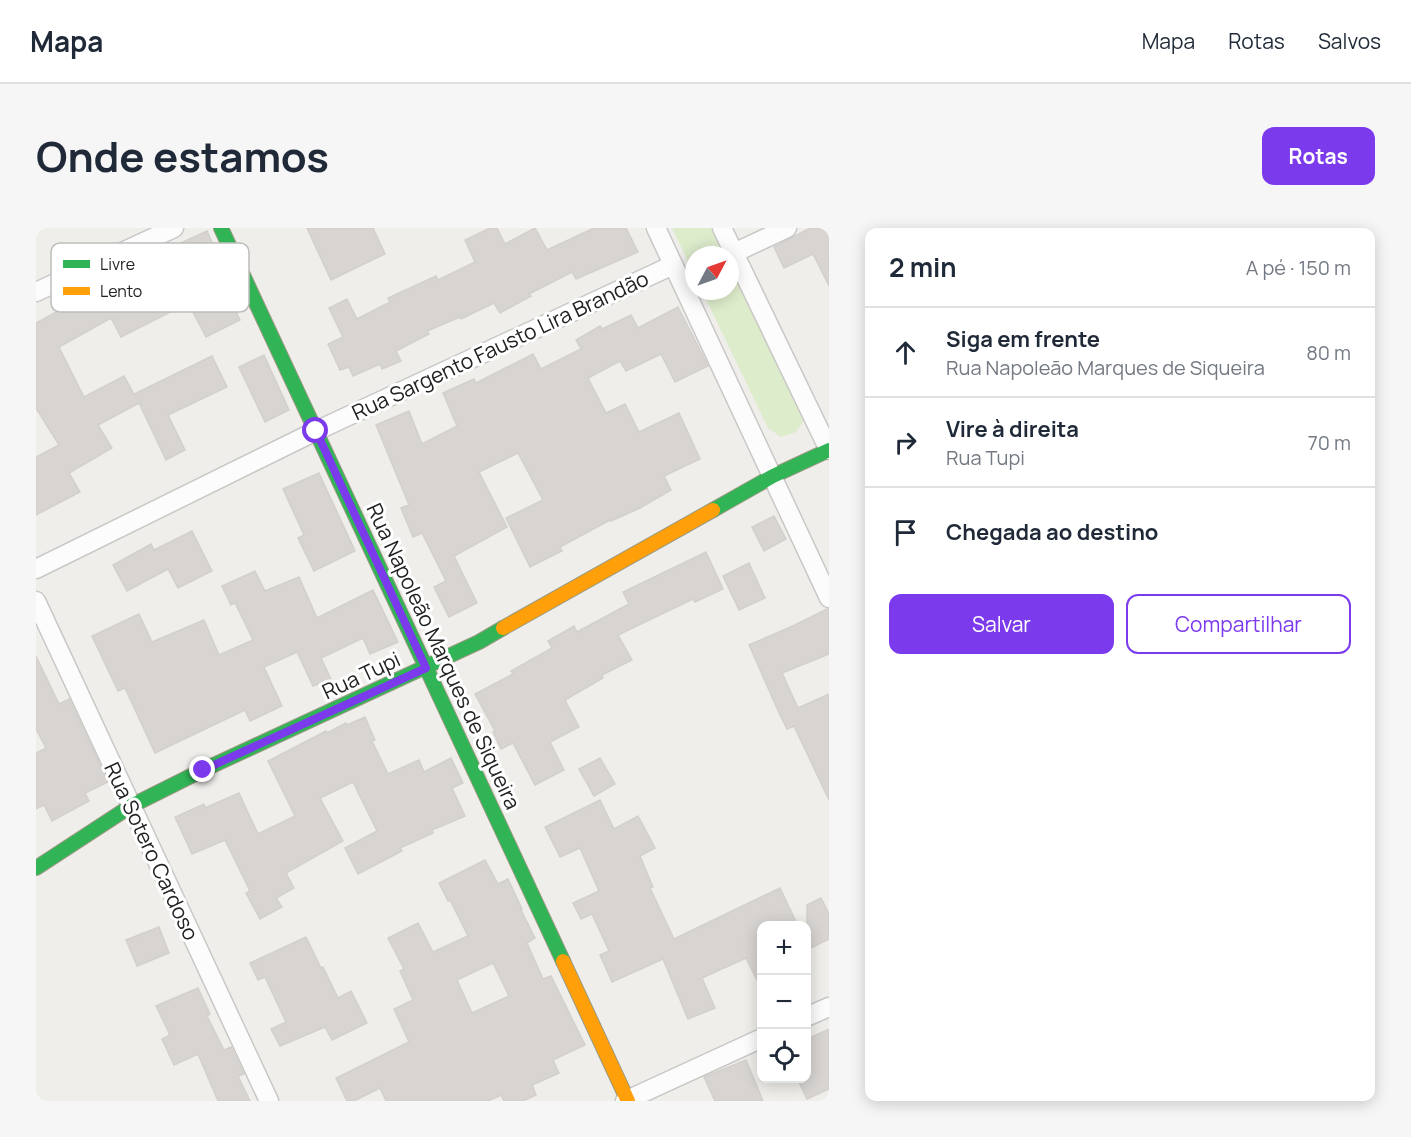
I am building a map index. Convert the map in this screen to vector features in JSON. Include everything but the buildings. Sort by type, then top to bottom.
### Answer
[{"type":"street","points":[[142,243],[174,228]]},
{"type":"street","name":"Rua Napoleão Marques de Siqueira","points":[[221,228],[228,243]]},
{"type":"street","points":[[656,228],[829,598]]},
{"type":"street","points":[[722,228],[731,246]]},
{"type":"street","points":[[739,251],[786,228]]},
{"type":"street","points":[[739,263],[829,450]]},
{"type":"street","name":"Rua Sargento Fausto Lira Brandão","points":[[36,569],[316,431],[673,265]]},
{"type":"street","points":[[36,292],[51,285]]},
{"type":"street","name":"Rua Napoleão Marques de Siqueira","points":[[249,288],[627,1101]]},
{"type":"street","name":"Rua Tupi","points":[[36,868],[131,806],[478,642],[772,477],[829,450]]},
{"type":"street","name":"Rua Sotero Cardoso","points":[[36,601],[269,1101]]},
{"type":"street","points":[[811,1015],[829,1007]]},
{"type":"street","points":[[627,1101],[757,1040]]},
{"type":"green space","points":[[672,228],[712,228],[721,246],[685,246],[685,255]]},
{"type":"green space","points":[[739,283],[805,419],[796,432],[781,437],[768,428],[706,300],[739,300]]},
{"type":"traffic: fast","points":[[221,228],[228,243]]},
{"type":"traffic: fast","points":[[249,288],[563,961]]},
{"type":"traffic: fast","points":[[713,510],[773,476],[829,450]]},
{"type":"traffic: fast","points":[[36,868],[131,806],[203,770],[479,642],[503,628]]},
{"type":"traffic: slow","points":[[503,628],[713,510]]},
{"type":"traffic: slow","points":[[563,961],[628,1101]]},
{"type":"route","points":[[203,770],[426,668],[316,431]]}]
